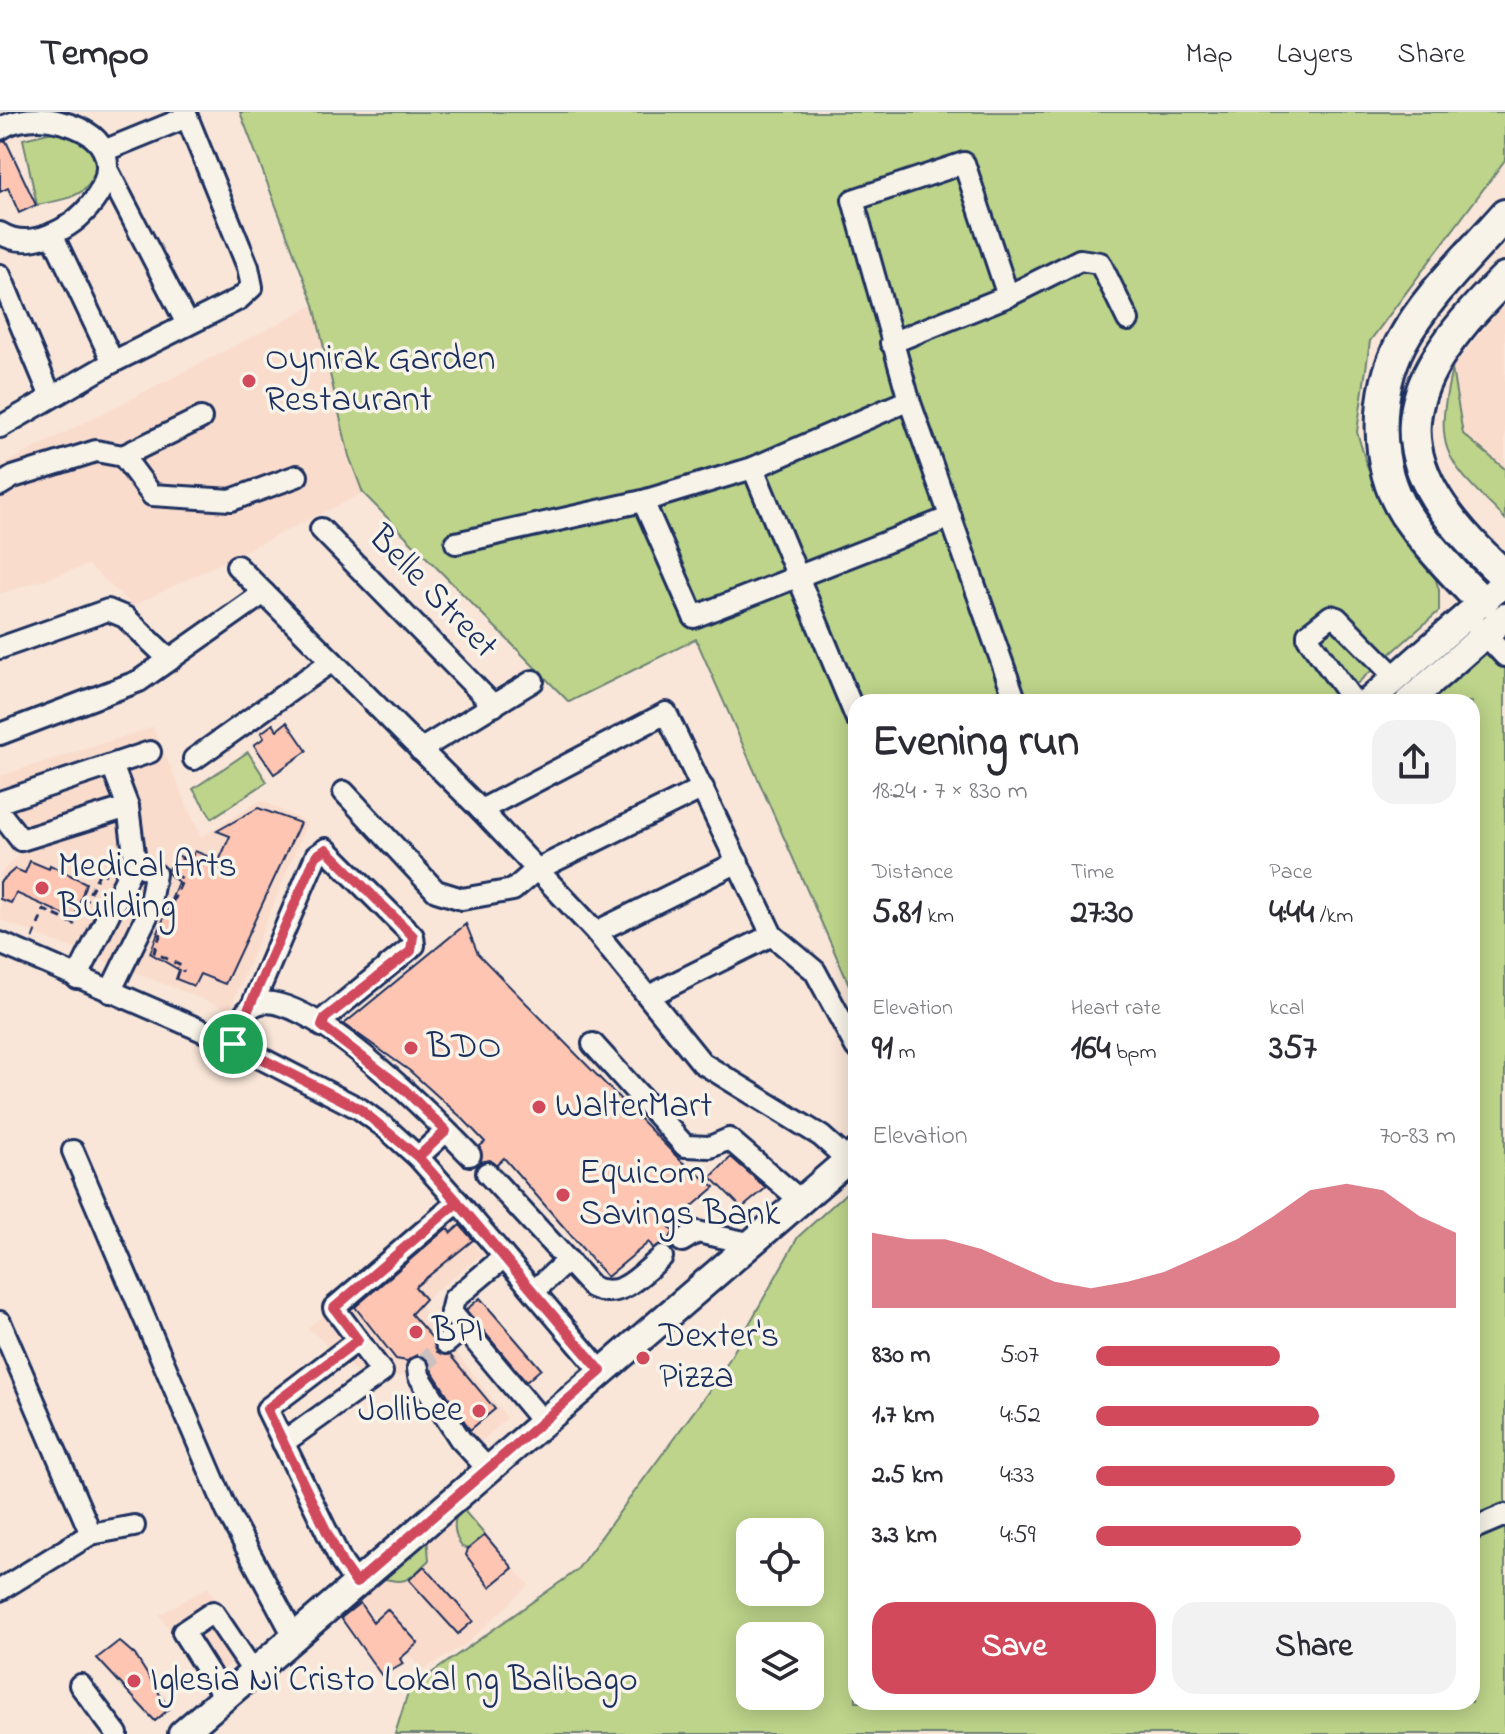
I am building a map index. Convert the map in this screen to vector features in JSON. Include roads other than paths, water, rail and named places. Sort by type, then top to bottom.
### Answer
[{"type":"highway","points":[[1488,618],[1404,512],[1392,485],[1386,457],[1381,429],[1382,403],[1401,344],[1505,215]]},
{"type":"highway","points":[[1505,278],[1440,350],[1424,381],[1413,431],[1421,474],[1463,535],[1505,579]]},
{"type":"main road","points":[[1416,694],[1488,618],[1505,579]]},
{"type":"main road","points":[[1377,694],[1396,678],[1488,618]]},
{"type":"main road","points":[[182,1734],[848,1160]]},
{"type":"street","points":[[84,112],[187,324]]},
{"type":"street","points":[[0,233],[29,239],[52,234],[91,207],[107,161],[186,114],[248,267],[252,287],[239,299],[113,362],[0,427]]},
{"type":"street","points":[[4,121],[56,121],[92,133]]},
{"type":"street","points":[[1008,296],[964,163],[853,200],[909,400],[1013,694]]},
{"type":"street","points":[[52,234],[113,362]]},
{"type":"street","points":[[891,343],[1008,296],[1080,260],[1100,263],[1128,320]]},
{"type":"street","points":[[0,275],[51,397]]},
{"type":"street","points":[[456,543],[643,501],[753,468],[909,400]]},
{"type":"street","points":[[0,485],[13,477],[96,451],[123,456],[201,418]]},
{"type":"street","points":[[123,456],[152,495],[231,500],[297,476]]},
{"type":"street","points":[[753,468],[796,579],[848,699]]},
{"type":"street","points":[[643,501],[694,617],[951,517]]},
{"type":"street","name":"Belle Street","points":[[321,529],[494,706]]},
{"type":"street","points":[[237,566],[481,810],[596,932],[702,1063],[848,1154]]},
{"type":"street","points":[[0,734],[139,681],[264,593]]},
{"type":"street","points":[[0,648],[108,610],[125,617],[170,660]]},
{"type":"street","points":[[1348,694],[1308,638],[1331,616],[1337,618],[1396,678]]},
{"type":"street","points":[[1488,618],[1505,656]]},
{"type":"street","points":[[194,759],[332,661]]},
{"type":"street","points":[[420,750],[533,681]]},
{"type":"street","points":[[481,810],[666,713],[772,935],[820,978],[848,1032]]},
{"type":"street","points":[[0,802],[150,752]]},
{"type":"street","points":[[77,978],[135,861],[128,807],[112,765]]},
{"type":"street","points":[[344,792],[436,891],[462,899],[513,890],[536,870],[703,788]]},
{"type":"street","points":[[0,813],[21,840],[128,807]]},
{"type":"street","points":[[233,1044],[316,856],[326,849],[413,936],[414,945],[411,951],[325,1018],[322,1026]]},
{"type":"street","points":[[110,992],[148,914],[155,874],[135,861]]},
{"type":"street","points":[[596,932],[738,862]]},
{"type":"street","points":[[649,996],[772,935]]},
{"type":"street","points":[[1,945],[233,1044],[360,1109],[418,1157],[601,1371]]},
{"type":"street","points":[[252,1006],[279,1003],[322,1026],[405,1090],[470,1155]]},
{"type":"street","points":[[593,1044],[685,1146],[710,1147],[729,1139],[800,1200]]},
{"type":"street","points":[[418,1157],[446,1131]]},
{"type":"street","points":[[73,1151],[227,1511],[294,1636]]},
{"type":"street","points":[[487,1173],[592,1287],[614,1294],[662,1257]]},
{"type":"street","points":[[283,1443],[382,1372],[334,1308],[458,1202]]},
{"type":"street","points":[[682,1241],[697,1232],[749,1243]]},
{"type":"street","points":[[504,1257],[451,1304],[451,1312],[543,1422]]},
{"type":"street","points":[[534,1291],[568,1260]]},
{"type":"street","points":[[0,1322],[91,1534]]},
{"type":"street","points":[[446,1343],[464,1328]]},
{"type":"street","points":[[356,1583],[342,1563],[267,1409],[358,1340]]},
{"type":"street","points":[[418,1368],[419,1376],[460,1439],[488,1469]]},
{"type":"street","points":[[1480,1526],[1505,1515]]},
{"type":"street","points":[[0,1590],[91,1534],[134,1526]]},
{"type":"street","points":[[224,1697],[183,1632],[213,1612],[253,1671]]},
{"type":"street","points":[[80,1685],[117,1734]]},
{"type":"tunnel","points":[[418,1368],[446,1343]]},
{"type":"place","name":"Oynirak Garden Restaurant","points":[[249,381]]},
{"type":"place","name":"Medical Arts Building","points":[[42,888]]},
{"type":"place","name":"BDO","points":[[411,1048]]},
{"type":"place","name":"WalterMart","points":[[539,1107]]},
{"type":"place","name":"Equicom Savings Bank","points":[[563,1195]]},
{"type":"place","name":"BPI","points":[[416,1332]]},
{"type":"place","name":"Dexter's Pizza","points":[[643,1358]]},
{"type":"place","name":"Jollibee","points":[[479,1411]]},
{"type":"place","name":"Iglesia Ni Cristo Lokal ng Balibago","points":[[134,1681]]}]
